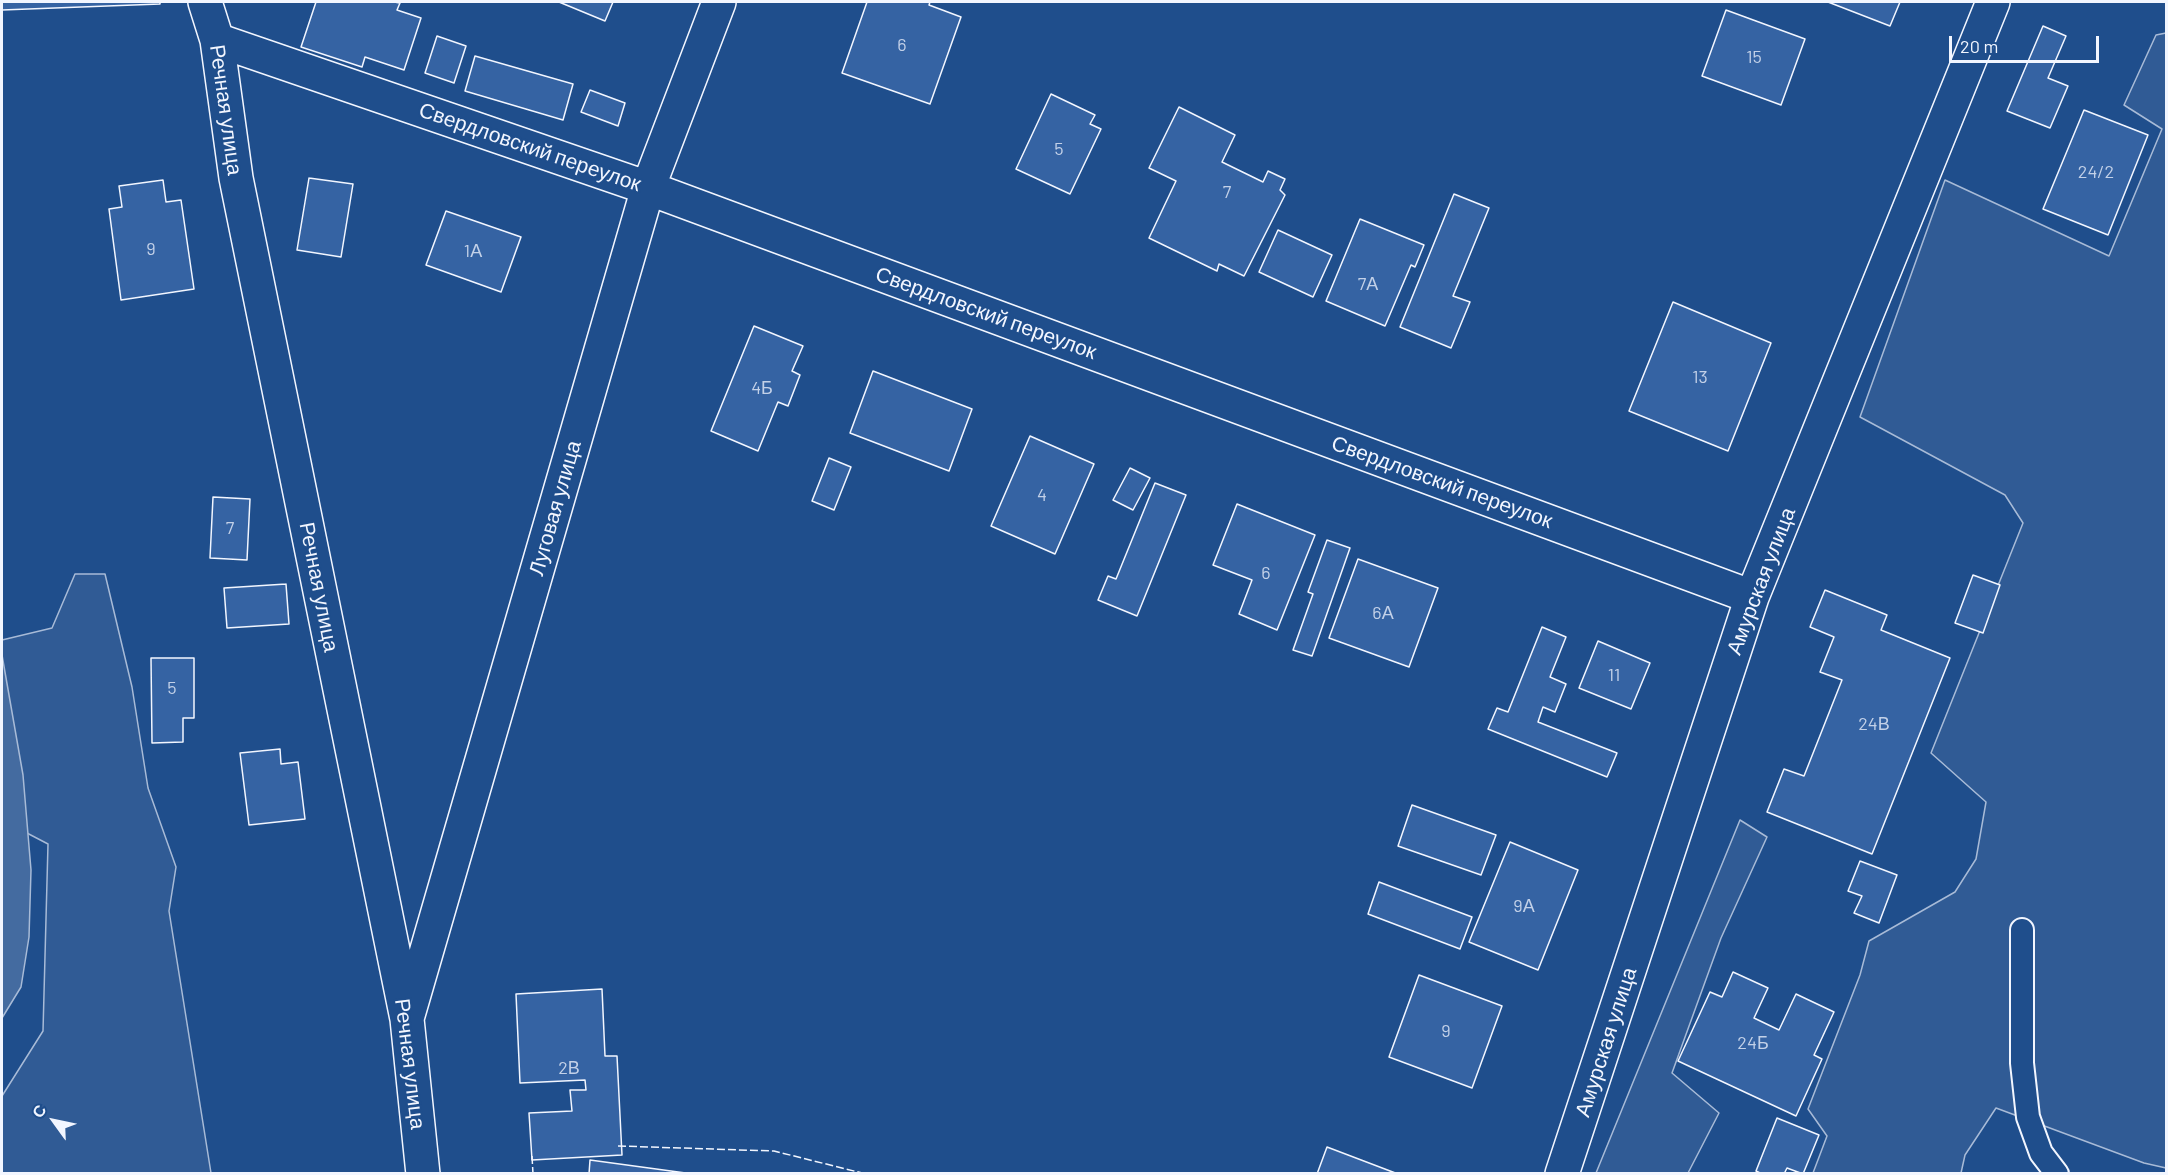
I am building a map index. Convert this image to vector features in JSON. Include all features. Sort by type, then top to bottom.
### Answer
[{"type":"street","name":"Речная улица","points":[[205,2],[217,40],[236,178],[407,1019],[423,1173]]},
{"type":"street","name":"Луговая улица","points":[[407,1019],[648,188],[718,2]]},
{"type":"street","name":"Амурская улица","points":[[1562,1173],[1752,597],[1993,2]]},
{"type":"street","name":"Свердловский переулок","points":[[217,40],[648,188],[1752,597]]},
{"type":"lane","points":[[2022,930],[2022,1063],[2028,1118],[2042,1153],[2057,1173]]},
{"type":"shaded area","points":[[2166,33],[2166,1168],[2144,1163],[1996,1108],[1965,1155],[1961,1173],[1813,1173],[1827,1136],[1808,1109],[1860,975],[1869,941],[1955,892],[1976,859],[1986,802],[1931,753],[2023,523],[2005,495],[1860,417],[1945,180],[2109,256],[2162,129],[2124,105],[2156,35]]},
{"type":"shaded area","points":[[75,574],[105,574],[132,687],[148,788],[176,867],[169,911],[211,1173],[2,1173],[2,1096],[43,1031],[48,844],[2,820],[2,640],[52,628]]},
{"type":"shaded area","points":[[2,655],[23,775],[31,870],[29,937],[21,987],[2,1018]]},
{"type":"shaded area","points":[[1740,820],[1767,837],[1721,938],[1672,1073],[1719,1113],[1688,1173],[1596,1173]]},
{"type":"building","points":[[2,2],[160,2],[160,4],[2,10]]},
{"type":"building","points":[[316,2],[394,2],[400,3],[397,10],[421,18],[404,70],[365,57],[362,67],[301,47]]},
{"type":"building","points":[[559,2],[613,2],[605,21]]},
{"type":"building","points":[[867,2],[930,2],[929,5],[961,17],[930,104],[842,73]]},
{"type":"building","points":[[1828,2],[1900,2],[1890,26]]},
{"type":"building","points":[[1726,10],[1805,39],[1781,105],[1702,76]]},
{"type":"building","points":[[2043,26],[2066,36],[2048,78],[2068,86],[2050,128],[2007,111]]},
{"type":"building","points":[[437,36],[466,46],[454,83],[425,73]]},
{"type":"building","points":[[475,56],[573,84],[563,120],[465,91]]},
{"type":"building","points":[[590,90],[625,103],[618,126],[581,112]]},
{"type":"building","points":[[1051,94],[1095,115],[1090,124],[1101,129],[1070,194],[1016,169]]},
{"type":"building","points":[[1179,107],[1235,135],[1222,162],[1263,182],[1268,171],[1285,179],[1280,190],[1285,195],[1244,276],[1219,264],[1217,271],[1149,238],[1176,181],[1149,168]]},
{"type":"building","points":[[2084,110],[2148,135],[2108,235],[2043,209]]},
{"type":"building","points":[[309,178],[353,184],[341,257],[297,250]]},
{"type":"building","points":[[163,180],[166,202],[181,200],[194,289],[121,300],[109,209],[122,207],[119,186]]},
{"type":"building","points":[[1454,194],[1489,208],[1453,296],[1470,302],[1451,348],[1400,327]]},
{"type":"building","points":[[446,211],[521,237],[501,292],[426,265]]},
{"type":"building","points":[[1360,219],[1424,245],[1415,267],[1411,265],[1385,326],[1326,301]]},
{"type":"building","points":[[1278,230],[1332,255],[1313,297],[1259,272]]},
{"type":"building","points":[[1673,302],[1771,343],[1728,451],[1629,411]]},
{"type":"building","points":[[754,326],[803,346],[792,371],[800,375],[788,406],[778,402],[758,451],[711,431]]},
{"type":"building","points":[[873,371],[972,409],[949,471],[850,433]]},
{"type":"building","points":[[1030,436],[1094,464],[1055,554],[991,526]]},
{"type":"building","points":[[829,458],[851,467],[834,510],[812,501]]},
{"type":"building","points":[[1130,468],[1150,478],[1133,510],[1113,500]]},
{"type":"building","points":[[1155,483],[1186,495],[1137,616],[1098,600],[1108,576],[1116,579]]},
{"type":"building","points":[[213,497],[250,499],[247,560],[210,558]]},
{"type":"building","points":[[1237,504],[1315,535],[1277,630],[1239,614],[1252,580],[1213,565]]},
{"type":"building","points":[[1327,540],[1350,548],[1312,656],[1293,650],[1313,594],[1308,592]]},
{"type":"building","points":[[1358,559],[1438,588],[1409,667],[1329,638]]},
{"type":"building","points":[[1973,575],[2000,585],[1983,633],[1955,623]]},
{"type":"building","points":[[286,584],[289,624],[227,628],[224,588]]},
{"type":"building","points":[[1825,590],[1887,615],[1881,630],[1950,658],[1872,854],[1767,812],[1784,769],[1804,776],[1842,680],[1820,672],[1834,637],[1810,627]]},
{"type":"building","points":[[1542,627],[1566,637],[1550,677],[1566,684],[1555,712],[1543,707],[1538,722],[1617,753],[1607,777],[1488,729],[1497,708],[1508,712]]},
{"type":"building","points":[[1598,641],[1650,663],[1631,709],[1579,688]]},
{"type":"building","points":[[151,658],[194,658],[194,718],[183,718],[183,742],[152,743]]},
{"type":"building","points":[[280,749],[281,764],[298,762],[305,819],[249,825],[240,753]]},
{"type":"building","points":[[1412,805],[1496,835],[1481,875],[1398,846]]},
{"type":"building","points":[[1510,842],[1578,870],[1538,970],[1469,942]]},
{"type":"building","points":[[1860,861],[1897,875],[1879,923],[1854,913],[1862,896],[1848,891]]},
{"type":"building","points":[[1379,882],[1472,917],[1460,949],[1368,914]]},
{"type":"building","points":[[1733,972],[1768,988],[1754,1018],[1779,1030],[1796,994],[1834,1012],[1814,1055],[1822,1059],[1796,1116],[1678,1061],[1710,992],[1722,997]]},
{"type":"building","points":[[1419,975],[1502,1006],[1472,1088],[1389,1057]]},
{"type":"building","points":[[602,989],[605,1056],[617,1056],[622,1155],[532,1160],[529,1113],[572,1111],[570,1090],[586,1090],[585,1080],[520,1083],[516,994]]},
{"type":"building","points":[[1777,1118],[1819,1135],[1803,1174],[1787,1168],[1784,1174],[1762,1174],[1756,1171]]},
{"type":"building","points":[[1327,1147],[1398,1174],[1317,1174]]},
{"type":"building","points":[[590,1160],[693,1174],[589,1174]]},
{"type":"fence","points":[[618,1146],[774,1151],[866,1174]]},
{"type":"fence","points":[[532,1156],[533,1174]]}]
